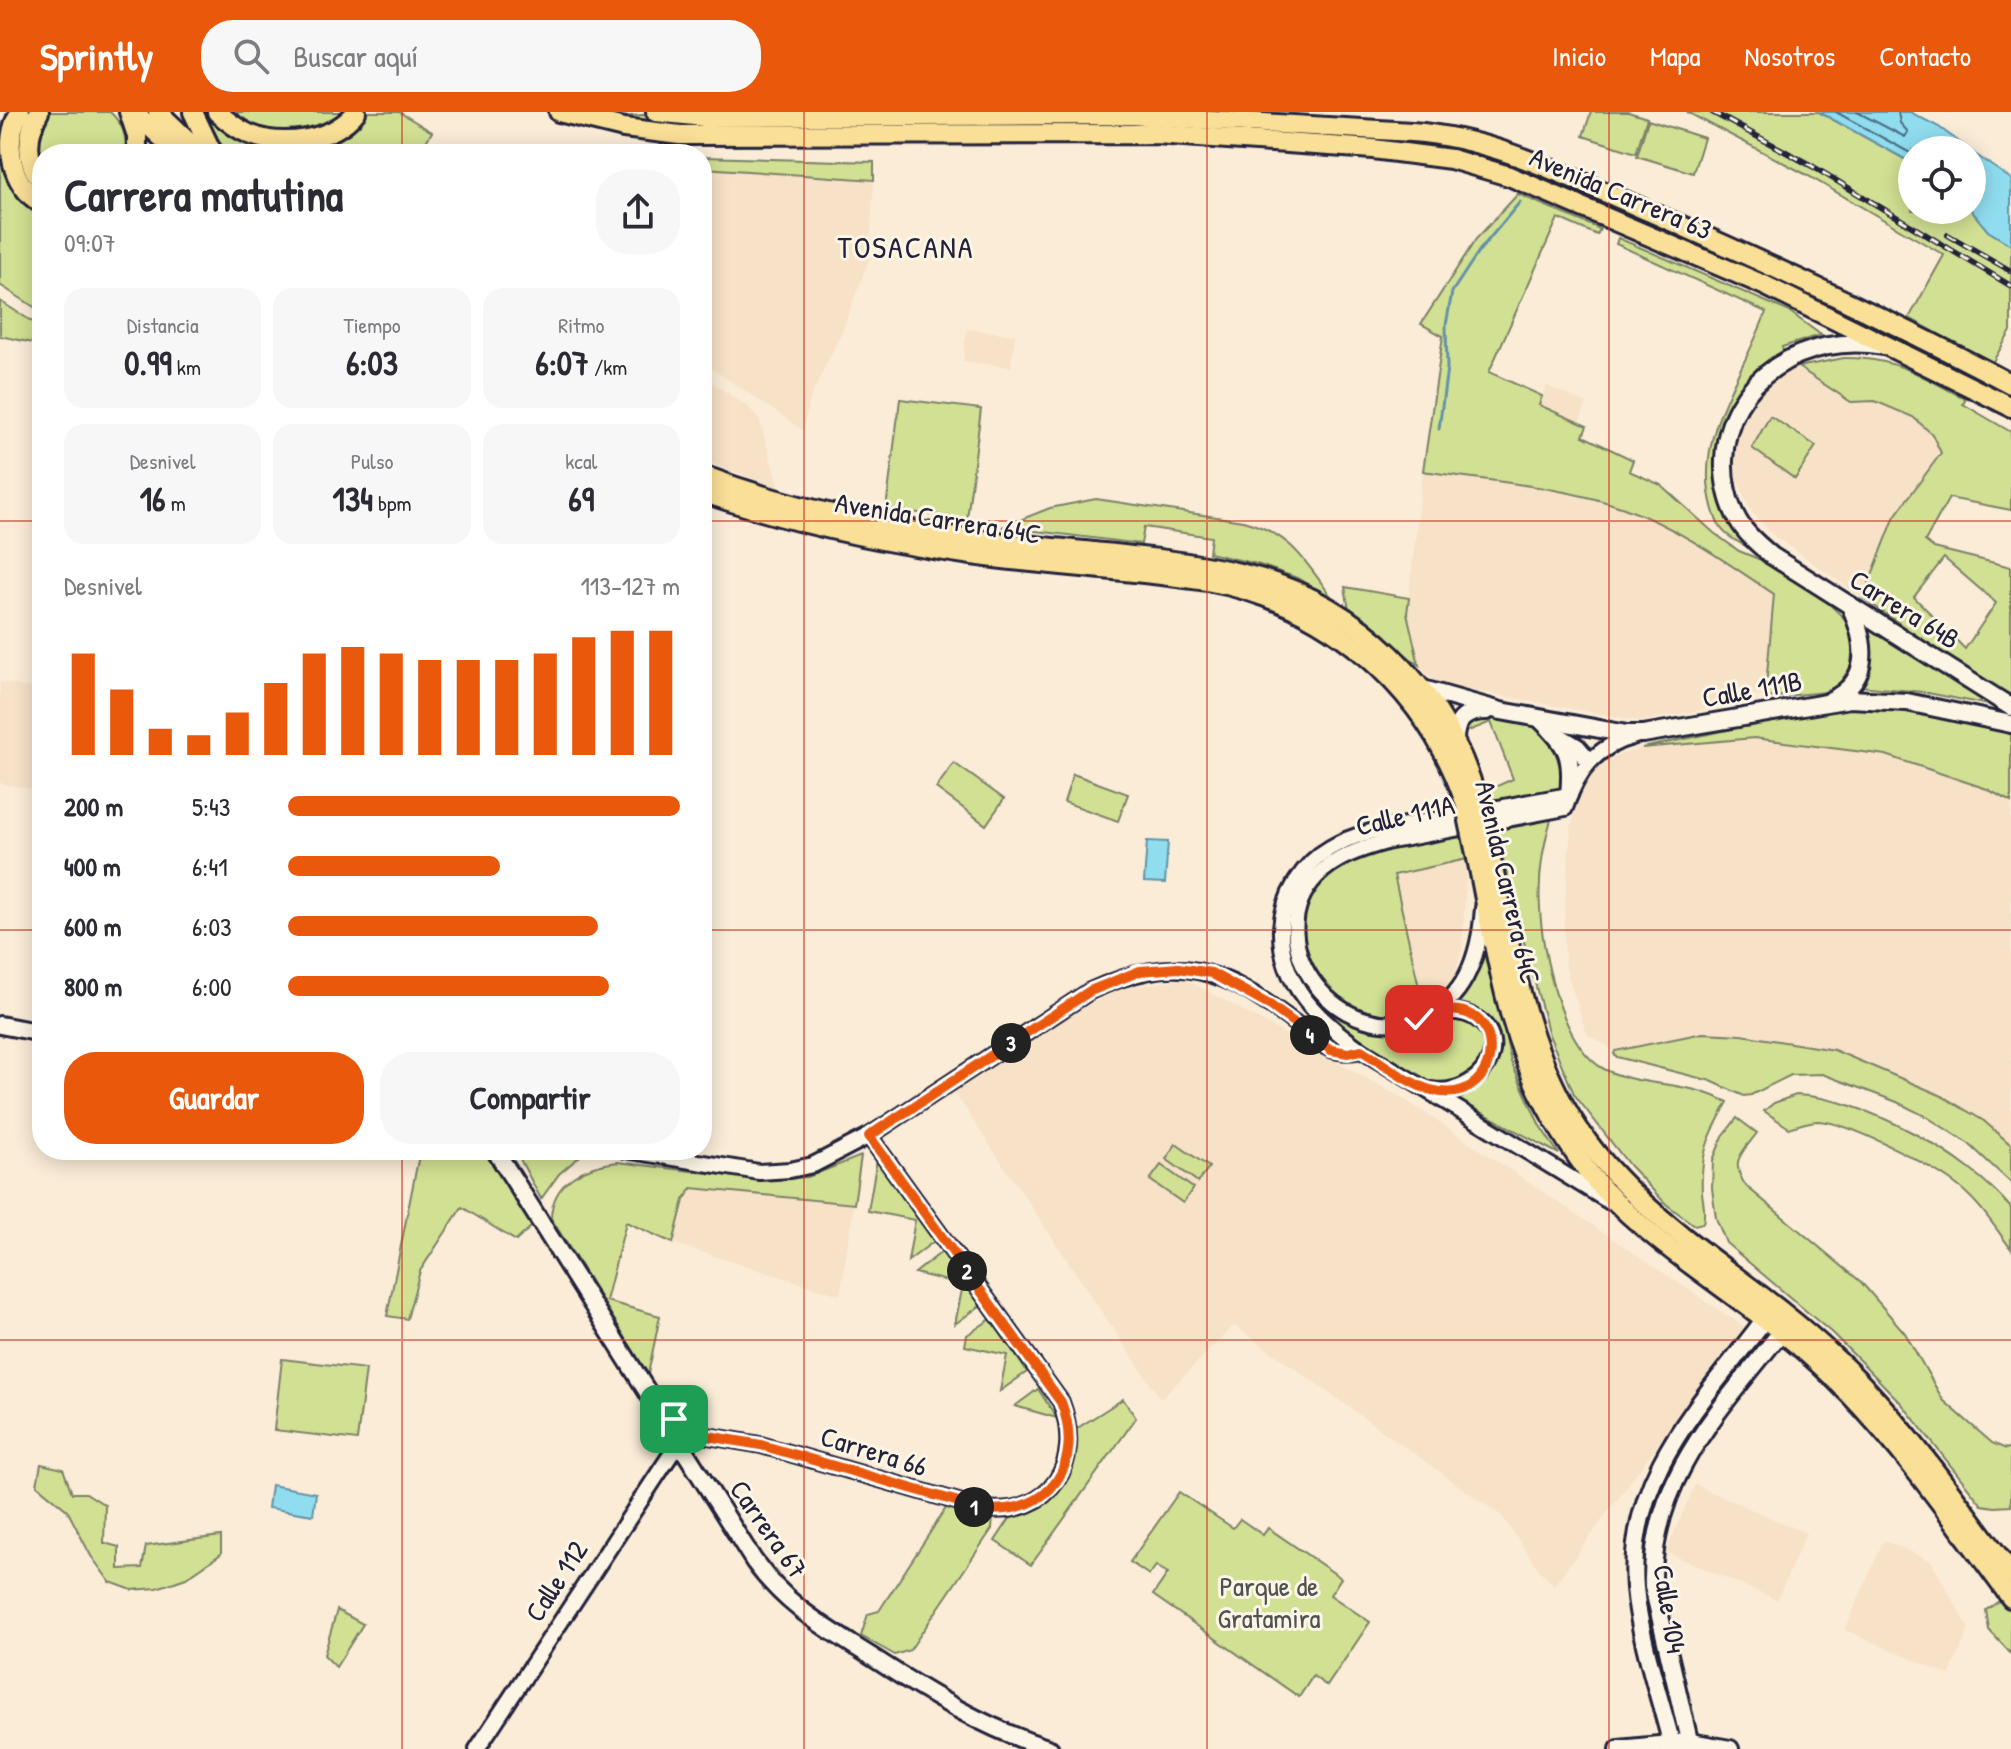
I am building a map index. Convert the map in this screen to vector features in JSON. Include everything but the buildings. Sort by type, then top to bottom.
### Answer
[{"type":"main road","points":[[20,112],[12,131],[12,162],[32,195]]},
{"type":"main road","points":[[32,166],[29,138],[39,112]]},
{"type":"main road","points":[[132,112],[137,144]]},
{"type":"main road","points":[[132,112],[168,144]]},
{"type":"main road","points":[[158,112],[192,144]]},
{"type":"main road","points":[[193,112],[208,144]]},
{"type":"main road","points":[[217,112],[251,135],[282,140],[328,133],[343,126],[356,112]]},
{"type":"main road","name":"Avenida Carrera 63","points":[[559,112],[624,128],[680,135],[1156,134],[1431,155],[1509,176],[1764,285],[2011,407]]},
{"type":"main road","name":"Avenida Carrera 63","points":[[656,112],[726,117],[1163,116],[1453,137],[1545,167],[1684,227],[1815,286],[2011,384]]},
{"type":"main road","name":"Carrera 64B","points":[[1890,347],[1849,344],[1812,350],[1772,368],[1757,381],[1730,420],[1724,470],[1729,499],[1737,518],[1750,536],[1772,556],[2011,707]]},
{"type":"main road","name":"Avenida Carrera 64C","points":[[712,478],[802,508],[865,523],[1134,557],[1220,570],[1266,581],[1305,595],[1346,620],[1394,657],[1423,689],[1455,740],[1482,852],[1535,1043],[1559,1096],[1587,1142],[1648,1209],[1833,1355],[1907,1436],[2011,1573]]},
{"type":"main road","name":"Avenida Carrera 64C","points":[[712,495],[760,511],[871,539],[974,556],[1207,581],[1259,595],[1350,641],[1390,677],[1433,734],[1471,801]]},
{"type":"main road","points":[[1826,703],[1843,693],[1852,683],[1862,660],[1862,634],[1850,605]]},
{"type":"main road","name":"Calle 111B","points":[[1423,689],[1501,711],[1608,731],[1643,734],[1850,699],[1898,700],[2011,724]]},
{"type":"main road","name":"Calle 111B","points":[[1455,740],[1457,726],[1465,715],[1475,711],[1501,711]]},
{"type":"main road","points":[[1538,718],[1557,736],[1569,754],[1571,772],[1567,801]]},
{"type":"main road","points":[[1557,736],[1577,747],[1589,761]]},
{"type":"main road","name":"Avenida Carrera 64C","points":[[1482,852],[1483,890],[1516,1037],[1537,1090],[1584,1166],[1626,1212],[1781,1332],[1827,1372],[1895,1445],[2011,1598]]},
{"type":"main road","points":[[0,1025],[32,1031]]},
{"type":"main road","name":"Carrera 67","points":[[504,1160],[754,1561],[780,1594],[950,1707],[997,1730],[1050,1749]]},
{"type":"main road","name":"Calle 104","points":[[1672,1746],[1635,1588],[1635,1558],[1644,1502],[1660,1462],[1673,1440],[1764,1320]]},
{"type":"main road","name":"Calle 104","points":[[1690,1746],[1653,1586],[1657,1531],[1674,1481],[1689,1452],[1781,1332]]},
{"type":"main road","points":[[664,1418],[682,1407]]},
{"type":"main road","points":[[1619,1749],[1672,1746],[1730,1749]]},
{"type":"street","points":[[1567,801],[1589,761],[1608,745],[1643,734]]},
{"type":"street","name":"Calle 111A","points":[[1483,890],[1482,919],[1474,960],[1460,988],[1437,1011],[1403,1024],[1385,1025],[1353,1017],[1323,995],[1313,982],[1298,947],[1298,917],[1308,888],[1327,867],[1362,849],[1567,801]]},
{"type":"street","name":"Calle 111A","points":[[1567,801],[1366,834],[1331,847],[1303,871],[1292,889],[1282,920],[1285,961],[1307,1003],[1331,1028],[1361,1050],[1626,1212]]},
{"type":"street","name":"Calle 111A","points":[[682,1160],[740,1170],[775,1172],[813,1165],[869,1136],[1090,991],[1140,971],[1178,968],[1211,973],[1271,1006],[1331,1050],[1348,1053],[1361,1050]]},
{"type":"street","points":[[1428,1090],[1444,1092],[1469,1086],[1484,1071],[1490,1053],[1490,1038],[1479,1021],[1464,1013],[1437,1011]]},
{"type":"street","name":"Carrera 66","points":[[679,1442],[702,1435],[761,1445],[971,1506],[1009,1511],[1039,1500],[1056,1484],[1065,1465],[1069,1438],[1068,1426],[1055,1393],[869,1136]]},
{"type":"street","name":"Calle 112","points":[[477,1749],[679,1442]]},
{"type":"shaded area","points":[[712,169],[874,180],[869,259],[842,331],[811,396],[803,430],[712,369]]},
{"type":"shaded area","points":[[967,329],[1015,335],[1011,367],[963,361]]},
{"type":"shaded area","points":[[1798,367],[1851,402],[1875,401],[1913,417],[1932,434],[1941,452],[1895,516],[1863,598],[1773,535],[1751,511],[1737,479],[1734,447],[1743,422],[1760,394],[1778,378]]},
{"type":"shaded area","points":[[712,383],[748,407],[759,419],[779,488],[712,464]]},
{"type":"shaded area","points":[[1547,386],[1587,404],[1579,422],[1538,405]]},
{"type":"shaded area","points":[[1423,471],[1552,490],[1623,508],[1690,538],[1774,594],[1765,698],[1740,691],[1731,705],[1640,721],[1437,684],[1419,665],[1407,613]]},
{"type":"shaded area","points":[[0,682],[32,688],[32,789],[0,783]]},
{"type":"shaded area","points":[[1754,738],[1886,755],[1987,789],[2011,802],[2011,1145],[1984,1121],[1940,1095],[1834,1050],[1742,1035],[1703,1033],[1615,1051],[1587,1034],[1565,966],[1564,919],[1571,828],[1581,790],[1604,760],[1642,748]]},
{"type":"shaded area","points":[[1467,859],[1462,949],[1456,972],[1449,988],[1423,1005],[1394,874]]},
{"type":"shaded area","points":[[1185,979],[1404,1099],[1744,1327],[1554,1585],[1540,1571],[1502,1516],[1234,1325],[1161,1399],[954,1092],[1083,1008],[1111,994],[1136,986]]},
{"type":"shaded area","points":[[692,1188],[854,1204],[840,1295],[673,1243],[684,1200]]},
{"type":"shaded area","points":[[1695,1485],[1806,1533],[1777,1600],[1666,1552]]},
{"type":"shaded area","points":[[1884,1540],[1931,1561],[1969,1629],[1949,1675],[1845,1630]]},
{"type":"green space","points":[[48,112],[110,112],[123,131],[125,144],[39,144]]},
{"type":"green space","points":[[202,112],[206,112],[225,131],[248,143],[320,143],[350,133],[366,112],[399,112],[432,132],[424,144],[221,144]]},
{"type":"green space","points":[[228,112],[344,112],[317,129],[286,133],[255,127]]},
{"type":"green space","points":[[1591,112],[1628,112],[1647,118],[1636,153],[1583,136]]},
{"type":"green space","points":[[1687,112],[1819,112],[1898,155],[1898,224],[1982,224],[2011,245],[2011,331],[1992,363],[1909,318],[1944,255],[1805,174]]},
{"type":"green space","points":[[642,115],[688,120],[1109,120],[1418,138],[1492,154],[1562,181],[1752,264],[2011,392],[2011,401],[1433,150],[717,130],[611,118]]},
{"type":"green space","points":[[1648,120],[1704,138],[1693,173],[1637,156]]},
{"type":"green space","points":[[0,151],[14,186],[32,204],[32,306],[0,285]]},
{"type":"green space","points":[[712,157],[874,162],[874,180],[712,169]]},
{"type":"green space","points":[[1518,194],[1600,229],[1597,235],[1558,218],[1489,372],[1542,396],[1539,405],[1587,426],[1583,436],[1633,460],[1629,471],[1661,485],[1714,533],[1739,551],[1766,562],[1827,602],[1844,618],[1853,641],[1851,666],[1839,684],[1826,692],[1765,698],[1774,594],[1702,546],[1664,525],[1624,508],[1575,494],[1423,471],[1443,336],[1421,324],[1476,239]]},
{"type":"green space","points":[[1618,238],[1790,312],[1821,335],[1782,347],[1784,354],[1763,368],[1719,451],[1755,550],[1727,535],[1717,522],[1709,492],[1708,467],[1711,444],[1726,399],[1766,312],[1616,244]]},
{"type":"green space","points":[[0,301],[32,322],[32,343],[0,336]]},
{"type":"green space","points":[[1844,358],[1894,364],[1966,399],[1963,404],[2011,432],[2011,510],[1949,498],[1925,541],[1934,548],[2011,567],[2011,702],[1863,598],[1895,516],[1941,453],[1932,434],[1913,417],[1875,401],[1851,402],[1798,367]],"holes":[[[1944,558],[1996,603],[1965,649],[1914,597]]]},
{"type":"green space","points":[[900,399],[981,409],[967,519],[886,509]]},
{"type":"green space","points":[[1770,416],[1816,446],[1795,479],[1752,448]]},
{"type":"green space","points":[[1096,499],[1243,521],[1260,527],[1286,541],[1333,599],[1297,578],[1257,564],[1209,553],[1211,537],[1144,527],[1141,544],[1002,527],[1050,508]]},
{"type":"green space","points":[[1345,587],[1409,598],[1407,613],[1419,665],[1349,610]]},
{"type":"green space","points":[[1867,626],[1999,707],[1923,692],[1859,686],[1870,657],[1871,642]]},
{"type":"green space","points":[[1858,707],[1928,713],[2011,733],[2011,802],[1987,789],[1886,755],[1754,738],[1642,748],[1790,717]]},
{"type":"green space","points":[[1474,720],[1521,722],[1543,733],[1556,755],[1566,790],[1492,804],[1488,790],[1513,779],[1491,722],[1466,732],[1467,726]]},
{"type":"green space","points":[[954,763],[1004,799],[986,825],[936,788]]},
{"type":"green space","points":[[1073,774],[1128,794],[1118,821],[1064,802]]},
{"type":"green space","points":[[1552,816],[1541,873],[1542,927],[1557,996],[1576,1040],[1589,1057],[1615,1074],[1687,1088],[1728,1102],[1704,1155],[1703,1223],[1694,1225],[1666,1204],[1630,1166],[1574,1094],[1549,1035],[1496,827]]},
{"type":"green space","points":[[1461,834],[1467,859],[1394,875],[1423,1005],[1374,1015],[1343,1007],[1313,975],[1304,948],[1304,922],[1311,897],[1318,886],[1341,867],[1373,853]]},
{"type":"green space","points":[[1485,945],[1511,1062],[1540,1126],[1559,1154],[1459,1100],[1492,1071],[1496,1054],[1496,1043],[1456,1006],[1475,976]]},
{"type":"green space","points":[[1315,1001],[1343,1020],[1367,1029],[1406,1029],[1449,1018],[1469,1021],[1483,1034],[1485,1054],[1473,1073],[1463,1080],[1453,1084],[1427,1081],[1374,1052]]},
{"type":"green space","points":[[1703,1033],[1742,1035],[1834,1050],[1940,1095],[1984,1121],[2011,1145],[2011,1183],[1969,1144],[1927,1117],[1897,1102],[1822,1074],[1791,1075],[1744,1096],[1711,1081],[1614,1054],[1615,1051]]},
{"type":"green space","points":[[1796,1095],[1823,1098],[1882,1118],[1942,1150],[1969,1169],[2011,1208],[2011,1249],[1971,1197],[1926,1166],[1889,1146],[1833,1123],[1807,1122],[1789,1128],[1764,1111],[1774,1103]]},
{"type":"green space","points":[[1737,1118],[1757,1133],[1739,1158],[1738,1170],[1746,1186],[1861,1282],[1905,1333],[1943,1400],[1992,1443],[2006,1449],[2011,1447],[2011,1506],[1982,1505],[1901,1403],[1863,1364],[1832,1333],[1726,1243],[1716,1218],[1712,1188],[1713,1160],[1723,1136]]},
{"type":"green space","points":[[1176,1144],[1209,1167],[1198,1182],[1166,1159]]},
{"type":"green space","points":[[861,1156],[854,1204],[692,1188],[684,1200],[673,1243],[626,1222],[606,1301],[660,1316],[648,1374],[551,1218],[557,1194],[564,1185],[583,1171],[606,1164],[618,1162],[763,1180],[808,1177]]},
{"type":"green space","points":[[877,1159],[937,1239],[908,1261],[915,1220],[868,1211]]},
{"type":"green space","points":[[418,1160],[490,1160],[535,1223],[516,1241],[462,1207],[420,1271],[407,1319],[387,1316]]},
{"type":"green space","points":[[575,1160],[559,1174],[541,1199],[521,1161]]},
{"type":"green space","points":[[1161,1165],[1193,1188],[1183,1203],[1150,1180]]},
{"type":"green space","points":[[943,1251],[981,1305],[955,1324],[963,1285],[915,1273]]},
{"type":"green space","points":[[991,1319],[1027,1372],[1000,1391],[1007,1355],[965,1346],[967,1335]]},
{"type":"green space","points":[[282,1359],[366,1369],[357,1440],[274,1430]]},
{"type":"green space","points":[[1038,1389],[1057,1418],[1015,1406]]},
{"type":"green space","points":[[1123,1399],[1136,1418],[1031,1565],[995,1541],[1011,1517],[1040,1505],[1062,1486],[1074,1461],[1076,1429]]},
{"type":"green space","points":[[41,1464],[63,1469],[72,1493],[86,1493],[105,1505],[104,1543],[119,1547],[119,1569],[142,1568],[146,1546],[221,1536],[221,1554],[186,1578],[157,1588],[132,1590],[110,1582],[91,1556],[67,1510],[37,1485]]},
{"type":"green space","name":"Parque de Gratamira","points":[[1179,1492],[1233,1528],[1240,1519],[1263,1535],[1268,1528],[1341,1578],[1330,1595],[1370,1622],[1327,1686],[1313,1676],[1299,1697],[1153,1595],[1168,1573],[1156,1566],[1149,1575],[1130,1562]]},
{"type":"green space","points":[[948,1505],[993,1517],[992,1529],[910,1650],[895,1655],[861,1636],[868,1614],[879,1611]]},
{"type":"green space","points":[[2002,1599],[2011,1610],[2011,1654],[1989,1630],[1986,1610]]},
{"type":"green space","points":[[337,1610],[363,1624],[336,1667],[324,1655]]},
{"type":"water","points":[[1819,112],[1910,112],[1951,136],[1898,136],[1898,155]]},
{"type":"water","points":[[1986,162],[2011,179],[2011,245],[1982,224],[1986,224]]},
{"type":"water","points":[[1147,841],[1168,842],[1165,883],[1144,882]]},
{"type":"water","points":[[271,1485],[316,1493],[313,1515],[268,1508]]},
{"type":"waterway","points":[[1439,429],[1447,368],[1446,325],[1452,292],[1479,251],[1520,202]]},
{"type":"railway","points":[[1712,112],[1812,166],[2011,286]]},
{"type":"railway","points":[[1948,235],[2011,271]]},
{"type":"district","name":"TOSACANA","points":[[906,248]]},
{"type":"route","points":[[674,1419],[667,1423],[679,1442],[686,1437],[702,1435],[761,1445],[983,1509],[1009,1511],[1039,1500],[1056,1484],[1065,1465],[1069,1438],[1061,1402],[869,1136],[1090,991],[1140,971],[1178,968],[1211,973],[1271,1006],[1331,1050],[1348,1053],[1361,1050],[1428,1090],[1458,1090],[1477,1080],[1484,1071],[1490,1053],[1490,1038],[1484,1026],[1473,1016],[1451,1011],[1437,1011],[1419,1019]]}]
